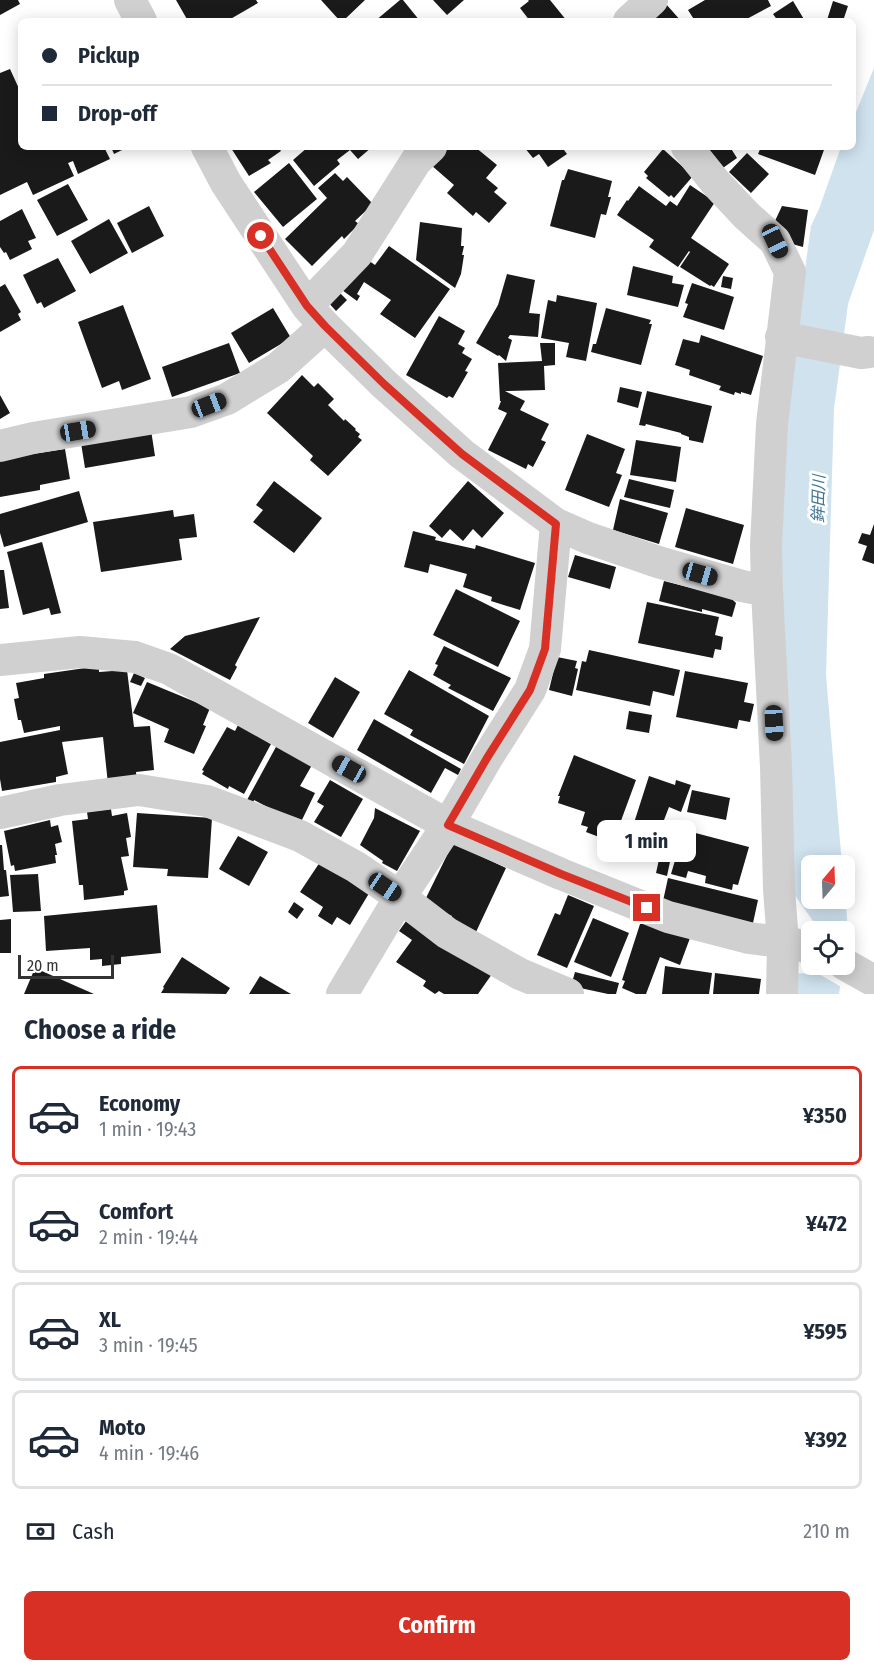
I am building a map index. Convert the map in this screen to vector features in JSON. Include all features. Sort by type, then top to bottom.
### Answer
[{"type":"street","points":[[130,0],[139,18]]},
{"type":"street","points":[[632,18],[652,0]]},
{"type":"street","points":[[209,150],[226,183],[316,316],[384,384],[462,454],[556,524],[588,538],[658,562],[767,591]]},
{"type":"street","points":[[0,446],[33,438],[191,412],[227,399],[278,368],[316,316],[416,161],[428,150]]},
{"type":"street","points":[[689,150],[746,215],[775,241],[790,272],[786,338],[771,424],[767,503],[767,591],[776,767],[779,889],[797,946],[782,994]]},
{"type":"street","points":[[786,338],[869,352]]},
{"type":"street","points":[[342,994],[530,690],[545,649],[556,524]]},
{"type":"street","points":[[0,660],[80,652],[135,657],[190,681],[448,825],[668,917],[749,938],[797,946]]},
{"type":"street","points":[[0,813],[60,800],[139,790],[207,801],[300,836],[356,867],[447,933],[520,974],[568,994]]},
{"type":"water","name":"鉾田川","points":[[874,68],[874,230],[848,304],[834,409],[826,675],[841,855],[801,855],[801,909],[846,909],[847,921],[801,921],[801,975],[842,975],[839,994],[788,994],[776,479],[811,226],[840,150],[856,150],[856,112]]},
{"type":"pier","points":[[794,894],[801,904],[801,909],[805,909],[813,921],[801,921],[801,973],[792,973]]},
{"type":"pier","points":[[821,975],[845,975],[843,988]]},
{"type":"building","points":[[0,0],[18,0],[20,4],[0,15]]},
{"type":"building","points":[[176,0],[256,0],[258,3],[232,18],[186,18]]},
{"type":"building","points":[[321,0],[365,0],[346,18],[337,18]]},
{"type":"building","points":[[403,0],[418,18],[379,18]]},
{"type":"building","points":[[433,0],[464,0],[447,15]]},
{"type":"building","points":[[550,0],[565,18],[528,18],[520,8],[529,1]]},
{"type":"building","points":[[705,0],[768,0],[771,6],[749,18],[693,18],[688,10]]},
{"type":"building","points":[[793,1],[803,18],[776,18],[773,14]]},
{"type":"building","points":[[833,1],[848,6],[844,18],[828,18]]},
{"type":"building","points":[[666,4],[678,18],[650,18]]},
{"type":"building","points":[[10,69],[18,86],[18,150],[106,150],[110,159],[78,174],[73,161],[68,163],[74,176],[33,195],[27,182],[0,195],[0,73]]},
{"type":"building","points":[[232,150],[280,150],[268,160],[271,163],[249,176]]},
{"type":"building","points":[[305,150],[350,150],[337,160],[340,164],[314,186],[293,160]]},
{"type":"building","points":[[350,150],[368,150],[358,159]]},
{"type":"building","points":[[446,150],[479,150],[497,165],[486,178],[498,188],[494,192],[507,203],[489,223],[476,212],[473,216],[447,193],[454,185],[431,165]]},
{"type":"building","points":[[526,150],[564,150],[567,154],[548,167],[539,154],[533,158]]},
{"type":"building","points":[[664,150],[693,176],[674,198],[671,195],[669,197],[646,178],[648,176],[644,172]]},
{"type":"building","points":[[705,150],[732,150],[737,158],[720,170]]},
{"type":"building","points":[[760,150],[824,150],[815,175],[758,154]]},
{"type":"building","points":[[747,153],[769,174],[751,193],[729,172]]},
{"type":"building","points":[[289,163],[317,199],[283,227],[254,192]]},
{"type":"building","points":[[568,169],[612,181],[606,215],[601,214],[595,238],[550,226],[562,180]]},
{"type":"building","points":[[335,173],[343,181],[347,177],[373,204],[355,221],[359,224],[344,239],[342,236],[312,266],[285,239],[327,198],[318,188]]},
{"type":"building","points":[[68,184],[88,220],[57,236],[37,200]]},
{"type":"building","points":[[690,185],[715,202],[691,238],[729,264],[714,287],[680,267],[689,251],[678,267],[649,247],[654,240],[617,215],[639,186],[666,206],[670,201],[677,206]]},
{"type":"building","points":[[149,206],[164,236],[132,253],[117,223]]},
{"type":"building","points":[[782,206],[808,210],[803,247],[792,244],[774,223]]},
{"type":"building","points":[[22,209],[36,238],[28,241],[32,249],[10,260],[0,247],[0,221]]},
{"type":"building","points":[[109,219],[128,253],[90,274],[71,241]]},
{"type":"building","points":[[420,222],[462,228],[461,246],[464,246],[462,255],[464,255],[461,274],[455,288],[416,260]]},
{"type":"building","points":[[389,246],[450,289],[415,338],[380,314],[391,300],[364,282],[357,294],[360,296],[357,301],[342,290],[365,258],[375,265]]},
{"type":"building","points":[[58,258],[76,291],[44,308],[41,302],[37,304],[23,275]]},
{"type":"building","points":[[633,266],[673,276],[672,283],[684,285],[678,307],[627,295]]},
{"type":"building","points":[[507,274],[535,280],[529,313],[540,314],[538,337],[510,335],[508,338],[512,340],[506,361],[476,343],[498,305]]},
{"type":"building","points":[[723,276],[733,278],[731,289],[721,287]]},
{"type":"building","points":[[692,283],[734,297],[724,330],[683,317]]},
{"type":"building","points":[[5,284],[21,312],[18,314],[21,320],[0,332],[0,287]]},
{"type":"building","points":[[338,291],[347,300],[336,311],[327,301]]},
{"type":"building","points":[[557,295],[597,303],[586,361],[566,357],[569,343],[541,338],[548,300],[556,302]]},
{"type":"building","points":[[123,305],[151,379],[122,390],[119,381],[102,388],[78,322]]},
{"type":"building","points":[[273,308],[291,338],[249,363],[231,333]]},
{"type":"building","points":[[606,308],[651,320],[649,324],[652,324],[641,365],[591,352],[593,344],[596,344]]},
{"type":"building","points":[[439,316],[465,331],[458,344],[465,348],[462,353],[472,359],[465,371],[468,372],[453,398],[449,396],[447,398],[406,375]]},
{"type":"building","points":[[701,335],[763,356],[751,395],[735,392],[734,395],[719,390],[721,386],[689,375],[690,370],[675,365],[683,339],[699,343]]},
{"type":"building","points":[[229,343],[240,373],[172,397],[162,367]]},
{"type":"building","points":[[540,343],[555,343],[555,365],[544,366],[545,390],[505,391],[525,401],[520,410],[549,424],[541,440],[546,442],[533,467],[528,464],[526,469],[488,450],[507,413],[498,409],[501,401],[498,363],[542,361]]},
{"type":"building","points":[[302,375],[314,387],[318,383],[334,399],[328,405],[356,429],[360,434],[358,437],[362,440],[328,476],[310,460],[313,456],[267,413]]},
{"type":"building","points":[[620,387],[642,392],[638,408],[617,402]]},
{"type":"building","points":[[647,391],[712,406],[703,443],[689,440],[689,437],[681,433],[646,424],[645,426],[639,425]]},
{"type":"building","points":[[0,395],[10,413],[0,419]]},
{"type":"building","points":[[151,430],[155,456],[85,468],[81,443]]},
{"type":"building","points":[[587,434],[625,449],[616,473],[622,475],[609,507],[565,490]]},
{"type":"building","points":[[636,440],[681,447],[676,482],[630,475]]},
{"type":"building","points":[[65,449],[70,479],[40,485],[40,490],[0,497],[0,459]]},
{"type":"building","points":[[629,479],[674,490],[670,508],[624,497]]},
{"type":"building","points":[[274,481],[322,518],[294,553],[253,522],[263,510],[256,505]]},
{"type":"building","points":[[468,481],[504,513],[482,538],[473,529],[463,541],[450,529],[442,538],[429,526]]},
{"type":"building","points":[[79,491],[88,522],[4,547],[0,533],[0,514]]},
{"type":"building","points":[[620,499],[668,513],[659,544],[613,530]]},
{"type":"building","points":[[686,508],[744,525],[733,564],[675,547]]},
{"type":"building","points":[[173,510],[174,517],[194,514],[197,537],[179,539],[182,560],[101,572],[93,522]]},
{"type":"building","points":[[874,524],[874,564],[862,560],[867,546],[858,543],[862,533],[870,535]]},
{"type":"building","points":[[413,531],[436,537],[435,540],[475,549],[476,545],[535,563],[520,610],[491,601],[492,597],[463,587],[467,574],[430,564],[428,573],[404,567]]},
{"type":"building","points":[[42,542],[61,613],[51,615],[49,608],[23,615],[7,552]]},
{"type":"building","points":[[575,555],[616,567],[610,589],[568,577]]},
{"type":"building","points":[[0,570],[4,570],[9,608],[0,609]]},
{"type":"building","points":[[664,581],[731,598],[736,603],[732,617],[659,601]]},
{"type":"building","points":[[456,589],[520,621],[498,667],[433,635]]},
{"type":"building","points":[[647,602],[719,617],[715,635],[723,637],[721,650],[715,649],[713,658],[638,643]]},
{"type":"building","points":[[260,617],[235,665],[237,667],[230,680],[170,649],[185,636]]},
{"type":"building","points":[[444,646],[511,678],[493,711],[448,688],[451,685],[433,675],[438,665],[435,664]]},
{"type":"building","points":[[589,650],[680,670],[674,696],[653,691],[650,706],[576,690],[582,661],[586,662]]},
{"type":"building","points":[[557,657],[577,661],[575,668],[578,669],[572,696],[549,690]]},
{"type":"building","points":[[99,666],[99,672],[127,670],[134,727],[150,726],[154,770],[136,772],[137,781],[108,784],[103,737],[62,742],[68,774],[56,777],[56,782],[2,791],[0,742],[60,730],[60,726],[24,733],[21,720],[18,720],[14,699],[19,698],[16,683],[44,678],[44,674]]},
{"type":"building","points":[[409,670],[489,716],[464,764],[410,735],[413,730],[384,714]]},
{"type":"building","points":[[685,671],[748,683],[744,702],[754,704],[750,722],[739,720],[737,729],[676,717]]},
{"type":"building","points":[[134,673],[145,678],[141,686],[130,682]]},
{"type":"building","points":[[335,677],[360,692],[333,738],[308,723]]},
{"type":"building","points":[[147,682],[210,708],[203,725],[206,726],[194,754],[164,742],[169,729],[133,713]]},
{"type":"building","points":[[629,711],[652,715],[649,733],[626,729]]},
{"type":"building","points":[[374,719],[461,769],[458,775],[445,768],[431,793],[357,750]]},
{"type":"building","points":[[238,725],[271,744],[244,794],[229,786],[228,789],[202,774],[204,771],[202,770],[227,727],[235,731]]},
{"type":"building","points":[[277,745],[312,765],[300,786],[315,793],[300,824],[254,800],[253,803],[247,800]]},
{"type":"building","points":[[574,755],[636,780],[615,837],[609,835],[607,840],[586,832],[588,827],[581,825],[585,812],[558,803],[560,796],[558,796]]},
{"type":"building","points":[[649,776],[675,785],[676,780],[691,785],[681,812],[669,807],[659,833],[643,826],[643,829],[633,826]]},
{"type":"building","points":[[330,780],[363,799],[341,837],[314,822],[324,806],[317,802]]},
{"type":"building","points":[[692,790],[730,798],[726,820],[687,812]]},
{"type":"building","points":[[375,808],[420,831],[397,871],[382,863],[383,861],[360,845],[374,818]]},
{"type":"building","points":[[111,809],[112,816],[127,813],[131,837],[126,838],[129,856],[121,857],[128,890],[124,891],[124,895],[84,900],[83,885],[79,885],[72,821],[88,819],[87,812]]},
{"type":"building","points":[[137,813],[212,818],[208,878],[167,876],[168,869],[133,867]]},
{"type":"building","points":[[50,820],[51,827],[58,825],[62,842],[55,844],[56,863],[15,871],[14,865],[11,866],[4,831]]},
{"type":"building","points":[[684,830],[749,847],[738,885],[733,884],[732,890],[705,883],[706,876],[688,871],[686,878],[671,874]]},
{"type":"building","points":[[238,836],[268,852],[249,886],[219,869]]},
{"type":"building","points":[[630,836],[644,839],[640,856],[626,852]]},
{"type":"building","points":[[453,843],[506,868],[476,932],[450,920],[452,916],[428,905],[425,900]]},
{"type":"building","points":[[0,845],[2,845],[9,896],[0,897]]},
{"type":"building","points":[[660,855],[671,857],[667,876],[656,873]]},
{"type":"building","points":[[322,859],[371,890],[350,925],[337,917],[332,925],[318,916],[323,907],[300,892]]},
{"type":"building","points":[[38,874],[41,911],[13,912],[10,875]]},
{"type":"building","points":[[668,878],[758,900],[753,923],[663,901]]},
{"type":"building","points":[[568,895],[594,906],[567,968],[537,955],[555,913],[560,915]]},
{"type":"building","points":[[294,902],[304,909],[297,919],[288,912]]},
{"type":"building","points":[[157,905],[161,953],[121,957],[121,964],[102,966],[102,959],[90,960],[90,948],[46,951],[44,916]]},
{"type":"building","points":[[409,917],[492,974],[478,994],[444,994],[439,991],[435,994],[423,986],[426,981],[396,962],[412,940],[399,931]]},
{"type":"building","points":[[593,918],[629,933],[611,977],[574,962]]},
{"type":"building","points":[[11,919],[11,953],[0,953],[0,920]]},
{"type":"building","points":[[641,921],[690,938],[680,965],[660,957],[646,994],[636,994],[622,988],[625,981],[622,980]]},
{"type":"building","points":[[182,957],[230,988],[226,994],[161,993]]},
{"type":"building","points":[[665,966],[712,973],[709,994],[662,994]]},
{"type":"building","points":[[35,968],[94,994],[24,994]]},
{"type":"building","points":[[575,972],[619,983],[616,994],[571,986]]},
{"type":"building","points":[[715,973],[761,979],[759,994],[713,994]]},
{"type":"building","points":[[260,976],[291,994],[249,994]]},
{"type":"route","points":[[261,236],[307,306],[384,384],[462,454],[556,524],[545,649],[530,690],[448,825],[647,908]]}]
